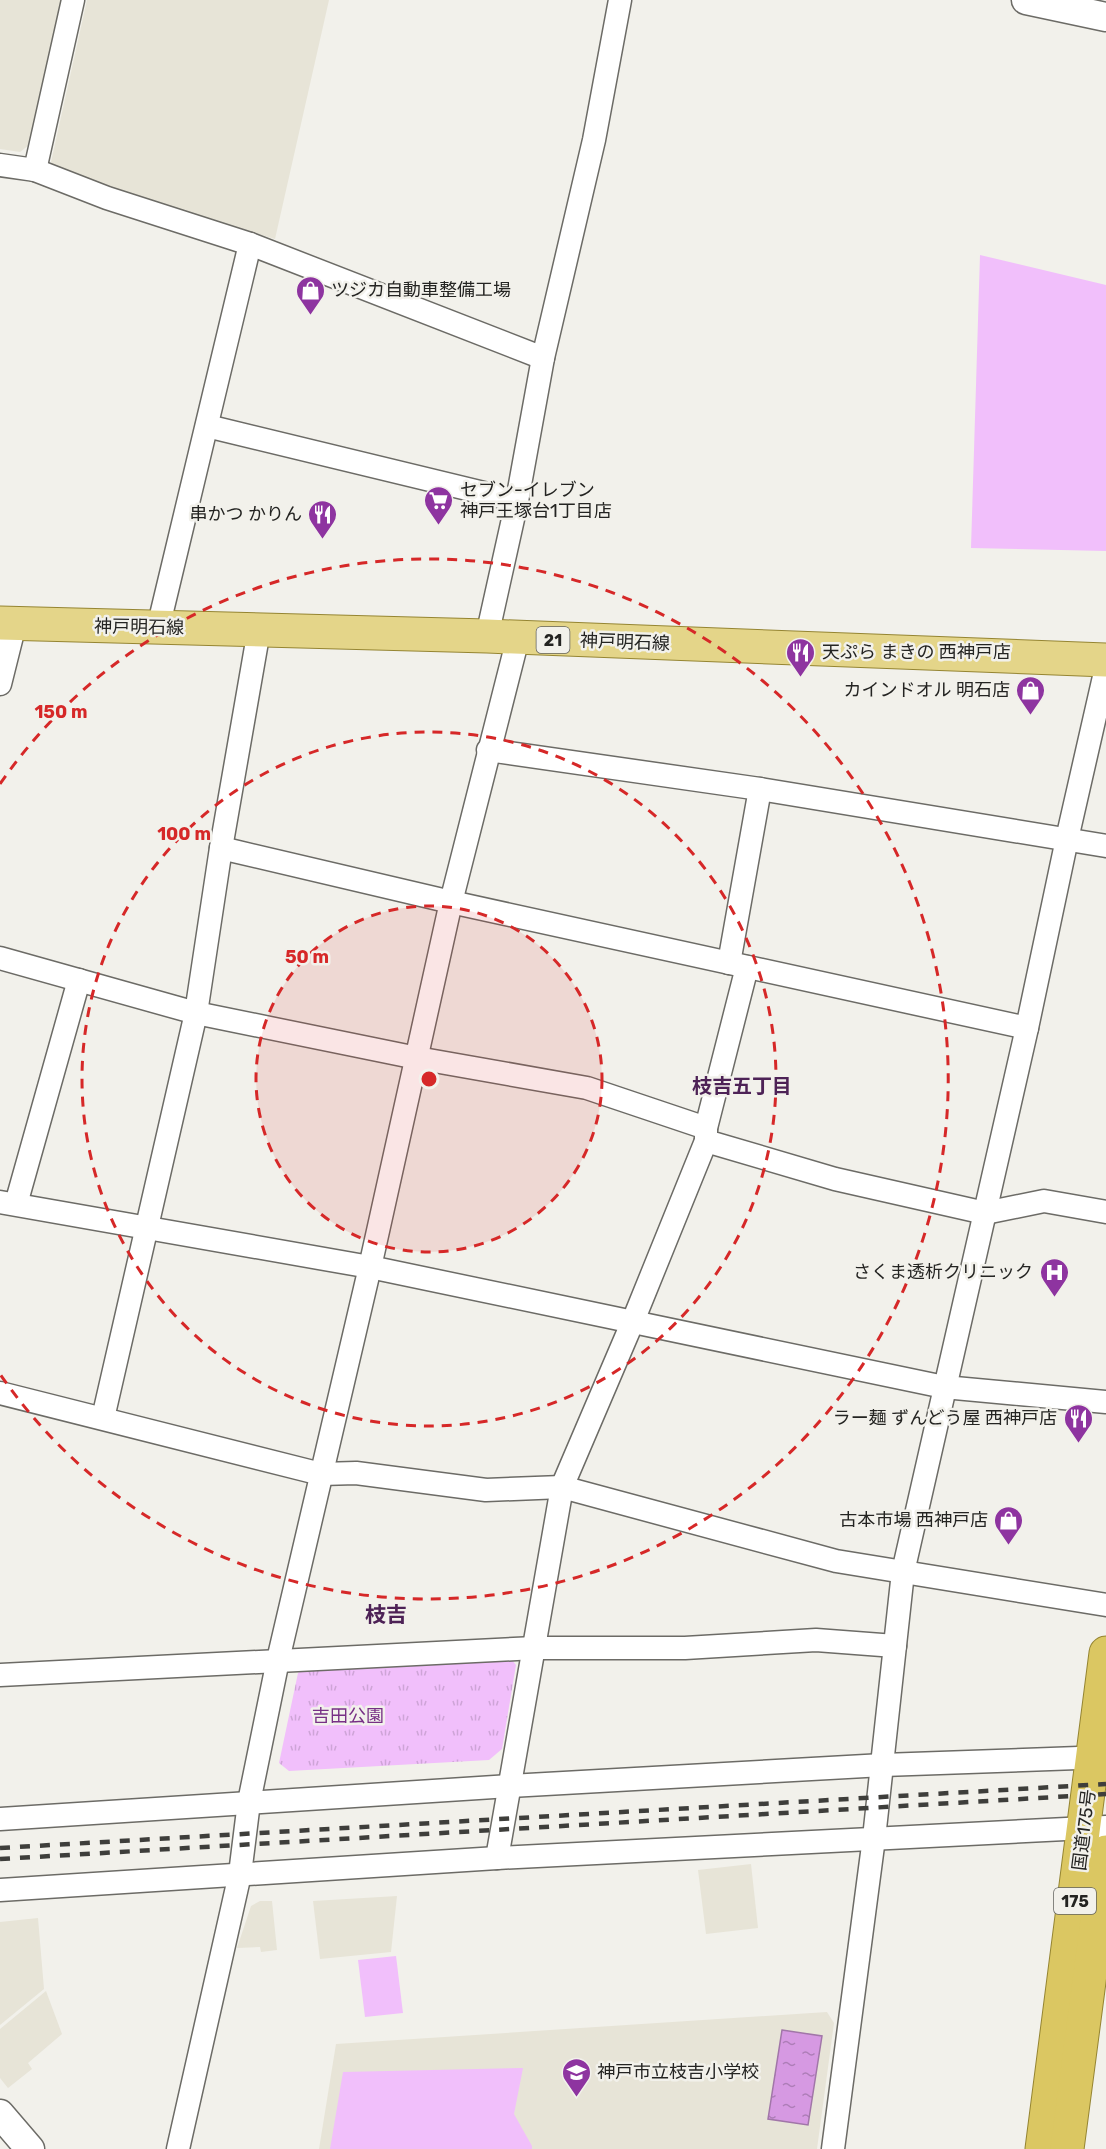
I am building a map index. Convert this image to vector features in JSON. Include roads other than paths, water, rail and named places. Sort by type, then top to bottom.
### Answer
[{"type":"highway","name":"国道175号","points":[[1067,2149],[1099,1836],[1099,1758],[1106,1653]]},
{"type":"highway","name":"国道175号","points":[[1042,2149],[1099,1836]]},
{"type":"main road","name":"神戸明石線","points":[[8,624],[502,637],[1106,660]]},
{"type":"street","points":[[35,170],[73,0]]},
{"type":"street","points":[[178,2149],[240,1874],[249,1802],[278,1660],[370,1267],[451,902],[488,750],[517,501],[543,358],[594,140],[620,0]]},
{"type":"street","points":[[1033,1],[1106,17]]},
{"type":"street","points":[[0,165],[35,170],[107,198],[250,244],[543,358]]},
{"type":"street","points":[[158,628],[250,244]]},
{"type":"street","points":[[207,426],[517,501]]},
{"type":"street","points":[[0,684],[8,624]]},
{"type":"street","points":[[103,1418],[196,1013],[221,848],[259,630]]},
{"type":"street","points":[[833,2149],[883,1765],[903,1572],[1106,668]]},
{"type":"street","points":[[488,750],[760,789],[1106,846]]},
{"type":"street","points":[[497,1858],[562,1487],[633,1321],[706,1134],[738,965],[760,789]]},
{"type":"street","points":[[221,848],[451,902],[1027,1028]]},
{"type":"street","points":[[0,958],[196,1013],[417,1058],[587,1088],[706,1134],[835,1179],[985,1213],[1044,1201],[1106,1212]]},
{"type":"street","points":[[79,980],[8,1203],[370,1267],[944,1387],[1106,1402]]},
{"type":"street","points":[[0,1393],[321,1474],[356,1473],[486,1490],[562,1487],[836,1561],[1106,1605]]},
{"type":"street","points":[[0,1675],[535,1648],[685,1648],[816,1640],[895,1646]]},
{"type":"street","points":[[0,1819],[510,1786],[883,1765],[1099,1758]]},
{"type":"street","points":[[0,1890],[497,1858],[874,1838],[1099,1836]]},
{"type":"street","points":[[0,2114],[30,2149]]},
{"type":"water","points":[[782,2030],[822,2036],[808,2125],[768,2119]]},
{"type":"railway","points":[[0,1848],[1106,1784]]},
{"type":"railway","points":[[0,1859],[1106,1794]]},
{"type":"place","name":"ツジカ自動車整備工場","points":[[310,316]]},
{"type":"place","name":"セブン-イレブン 神戸王塚台1丁目店","points":[[439,526]]},
{"type":"place","name":"串かつ かりん","points":[[323,540]]},
{"type":"place","name":"天ぷら まきの 西神戸店","points":[[801,678]]},
{"type":"place","name":"カインドオル 明石店","points":[[1031,716]]},
{"type":"place","name":"さくま透析クリニック","points":[[1054,1298]]},
{"type":"place","name":"ラー麺 ずんどう屋 西神戸店","points":[[1078,1444]]},
{"type":"place","name":"古本市場 西神戸店","points":[[1009,1546]]},
{"type":"place","name":"神戸市立枝吉小学校","points":[[576,2098]]},
{"type":"district","name":"枝吉五丁目","points":[[742,1086]]},
{"type":"district","name":"枝吉","points":[[386,1614]]},
{"type":"park label","name":"吉田公園","points":[[348,1716]]}]
